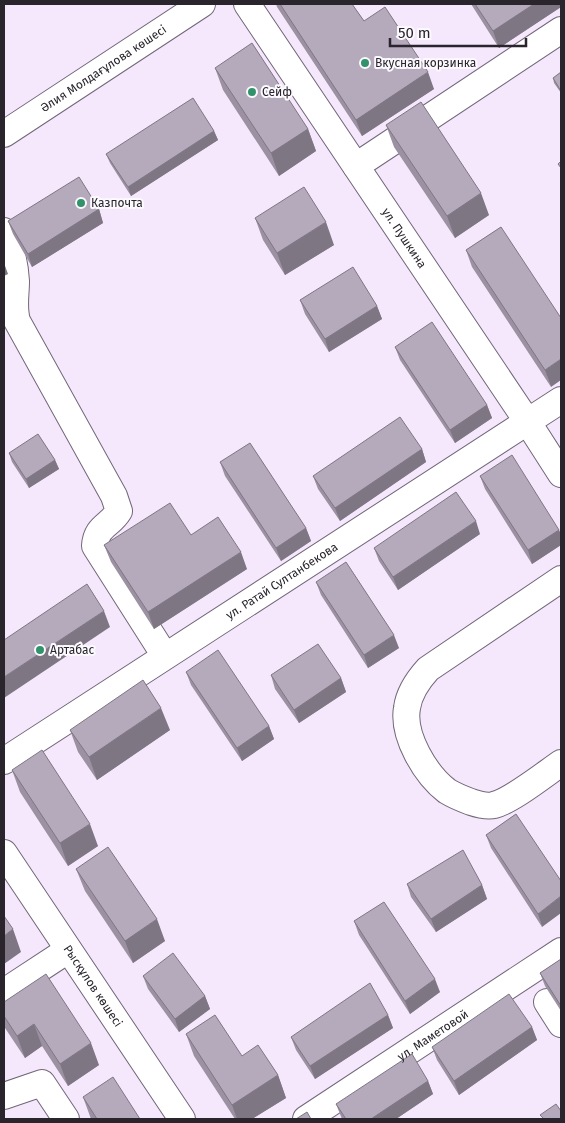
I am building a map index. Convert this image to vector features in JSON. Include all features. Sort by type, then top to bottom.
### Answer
[{"type":"street","name":"Әлия Молдағұлова көшесі","points":[[4,134],[202,4]]},
{"type":"street","name":"ул. Пушкина","points":[[247,4],[528,421],[561,474]]},
{"type":"street","points":[[356,166],[561,30]]},
{"type":"street","points":[[4,231],[14,261],[16,282],[14,311],[17,321],[114,496],[119,511],[113,520],[99,530],[95,538],[95,546],[165,656]]},
{"type":"street","name":"ул. Ратай Султанбекова","points":[[4,761],[561,400]]},
{"type":"street","points":[[561,579],[428,669],[411,693],[406,710],[409,734],[418,755],[437,781],[459,798],[476,804],[492,806],[508,798],[561,763]]},
{"type":"street","name":"Рысқұлов көшесі","points":[[4,853],[182,1119]]},
{"type":"street","points":[[4,992],[68,950]]},
{"type":"street","name":"ул. Маметовой","points":[[306,1119],[561,951]]},
{"type":"street","points":[[547,1002],[561,1024]]},
{"type":"street","points":[[4,1096],[42,1083],[66,1119]]},
{"type":"building","name":"Вкусная корзинка","points":[[280,4],[352,4],[364,21],[385,7],[428,72],[356,120]]},
{"type":"building","points":[[475,4],[534,4],[493,31]]},
{"type":"building","points":[[252,43],[308,129],[271,153],[215,68]]},
{"type":"building","points":[[561,72],[561,91],[553,78]]},
{"type":"building","points":[[193,98],[214,131],[128,187],[106,154]]},
{"type":"building","points":[[421,102],[481,193],[447,216],[386,125]]},
{"type":"building","points":[[79,177],[99,209],[28,254],[8,221]]},
{"type":"building","points":[[304,187],[326,222],[277,253],[255,218]]},
{"type":"building","points":[[501,227],[561,318],[561,359],[545,370],[466,250]]},
{"type":"building","points":[[353,267],[377,306],[325,339],[300,300]]},
{"type":"building","points":[[432,322],[487,405],[450,430],[395,347]]},
{"type":"building","points":[[400,417],[422,449],[335,508],[313,476]]},
{"type":"building","points":[[38,434],[55,460],[26,479],[9,453]]},
{"type":"building","points":[[250,443],[306,528],[276,548],[220,462]]},
{"type":"building","points":[[512,455],[559,530],[528,550],[480,476]]},
{"type":"building","points":[[456,492],[476,521],[393,577],[374,548]]},
{"type":"building","points":[[170,503],[191,535],[218,517],[241,552],[148,612],[104,545]]},
{"type":"building","points":[[346,562],[394,635],[364,655],[316,582]]},
{"type":"building","points":[[87,584],[104,611],[4,677],[4,640]]},
{"type":"building","points":[[318,644],[341,678],[294,710],[271,675]]},
{"type":"building","points":[[218,650],[269,726],[237,748],[186,672]]},
{"type":"building","points":[[143,680],[161,708],[89,757],[70,730]]},
{"type":"building","points":[[42,750],[90,824],[60,843],[12,770]]},
{"type":"building","points":[[516,814],[561,881],[561,896],[538,914],[486,835]]},
{"type":"building","points":[[108,847],[157,919],[125,941],[76,869]]},
{"type":"building","points":[[463,850],[482,885],[431,919],[407,884]]},
{"type":"building","points":[[384,902],[435,979],[405,1001],[354,921]]},
{"type":"building","points":[[4,916],[13,929],[4,936]]},
{"type":"building","points":[[173,953],[205,996],[175,1019],[143,976]]},
{"type":"building","points":[[561,959],[561,1006],[540,973]]},
{"type":"building","points":[[46,974],[91,1043],[60,1064],[34,1024],[17,1036],[4,1016],[4,1002]]},
{"type":"building","points":[[370,983],[388,1015],[310,1066],[291,1037]]},
{"type":"building","points":[[509,994],[532,1027],[454,1081],[432,1047]]},
{"type":"building","points":[[215,1015],[242,1056],[258,1045],[278,1075],[232,1105],[186,1034]]},
{"type":"building","points":[[412,1054],[428,1081],[371,1119],[346,1119],[336,1104]]},
{"type":"building","points":[[113,1077],[140,1119],[97,1119],[83,1097]]},
{"type":"building","points":[[556,1104],[561,1111],[561,1119],[544,1119],[540,1115]]},
{"type":"building","points":[[307,1112],[311,1119],[296,1119]]},
{"type":"place","name":"Вкусная корзинка","points":[[365,63]]},
{"type":"place","name":"Сейф","points":[[252,92]]},
{"type":"place","name":"Казпочта","points":[[81,203]]},
{"type":"place","name":"Артабас","points":[[40,650]]}]
